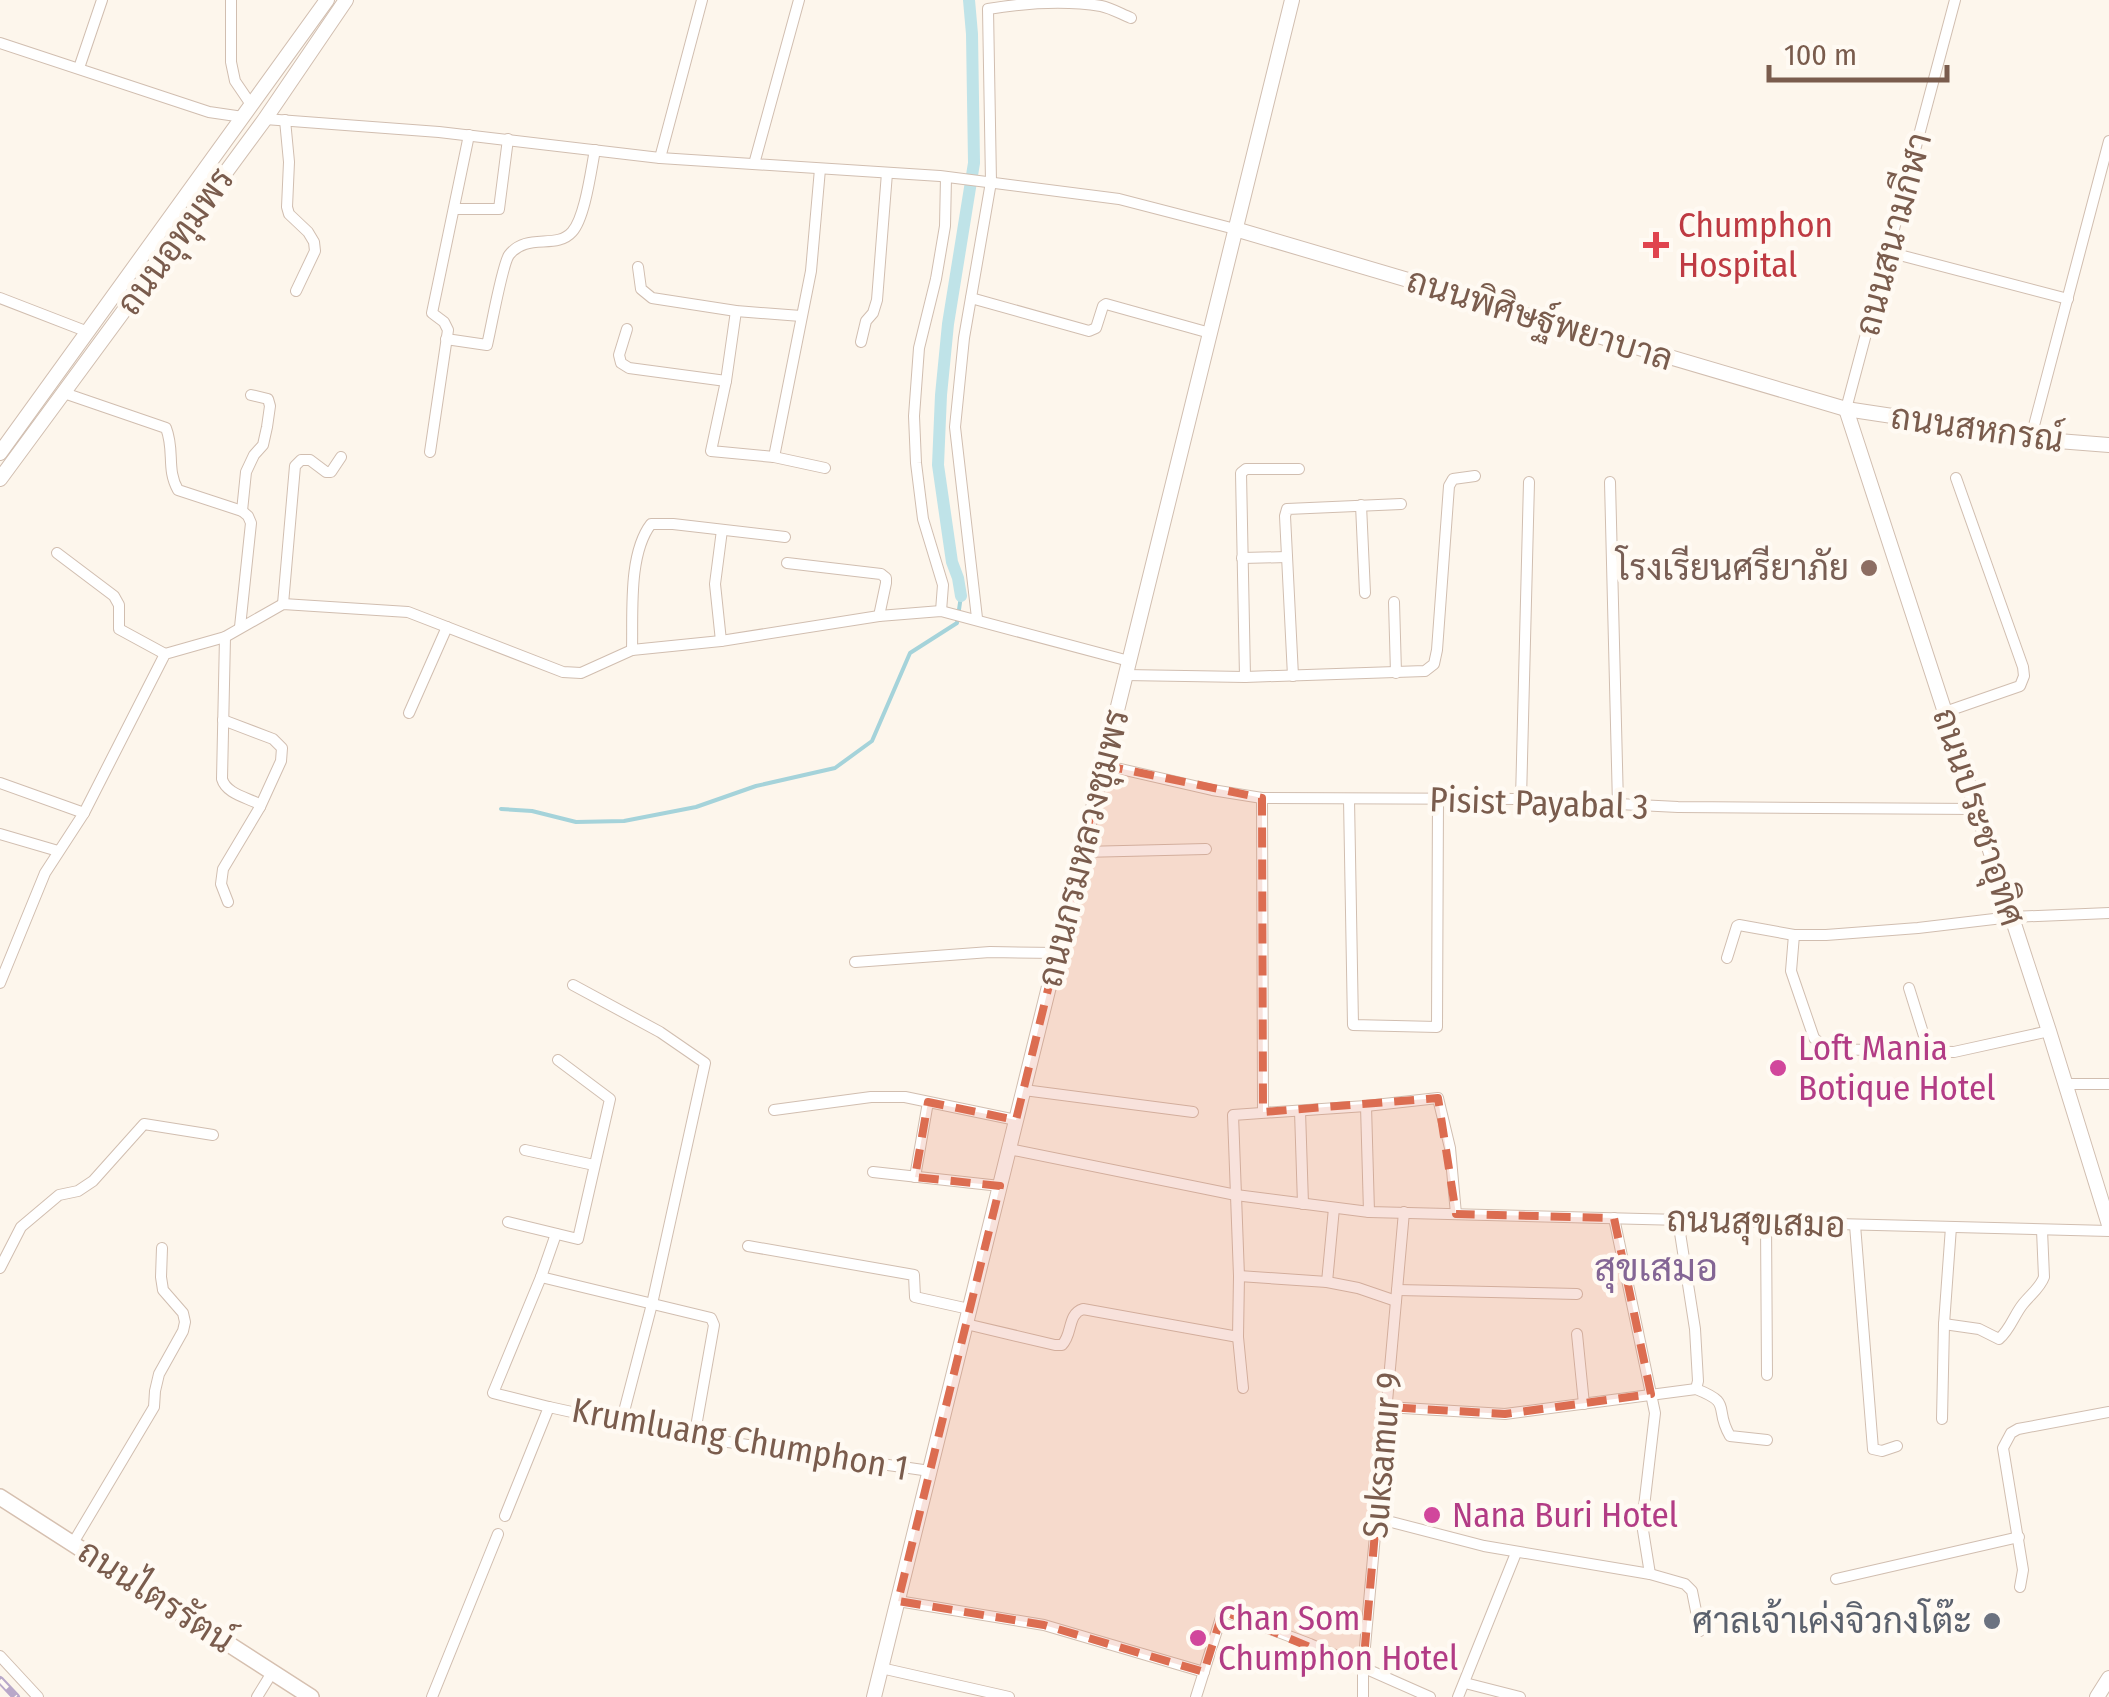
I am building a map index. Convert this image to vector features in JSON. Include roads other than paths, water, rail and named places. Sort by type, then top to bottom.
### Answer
[{"type":"main road","name":"ถนนไตรรัตน์","points":[[0,1497],[312,1697]]},
{"type":"street","points":[[79,68],[102,0]]},
{"type":"street","points":[[231,0],[230,62],[247,111]]},
{"type":"street","name":"ถนนอุทุมพร","points":[[0,453],[326,0]]},
{"type":"street","name":"ถนนอุทุมพร","points":[[0,479],[265,119],[346,0]]},
{"type":"street","points":[[660,158],[702,0]]},
{"type":"street","points":[[754,164],[800,0]]},
{"type":"street","name":"ถนนกรมหลวงชุมพร","points":[[874,1697],[1292,0]]},
{"type":"street","name":"ถนนสนามกีฬา","points":[[1846,410],[1955,0]]},
{"type":"street","points":[[974,618],[955,427],[988,182],[987,4],[1075,2],[1102,6],[1131,18]]},
{"type":"street","points":[[0,42],[208,112],[247,111],[265,119],[469,135],[660,158],[948,177],[1118,200],[1235,229]]},
{"type":"street","points":[[285,120],[289,162],[286,207],[308,232],[315,252],[296,291]]},
{"type":"street","points":[[430,452],[448,330],[432,313],[469,135]]},
{"type":"street","points":[[455,209],[499,209],[508,140]]},
{"type":"street","points":[[2031,437],[2109,141]]},
{"type":"street","points":[[446,339],[487,345],[507,257],[519,246],[536,240],[560,240],[573,232],[583,208],[596,150]]},
{"type":"street","points":[[774,457],[813,257],[820,169]]},
{"type":"street","points":[[861,342],[877,300],[886,172]]},
{"type":"street","points":[[944,611],[943,585],[923,519],[914,416],[919,348],[946,226],[948,177]]},
{"type":"street","name":"ถนนพิศิษฐ์พยาบาล","points":[[1235,229],[1846,410]]},
{"type":"street","points":[[1888,252],[2068,299]]},
{"type":"street","points":[[638,267],[642,289],[652,298],[802,316]]},
{"type":"street","points":[[0,298],[88,332]]},
{"type":"street","points":[[971,298],[1089,330],[1096,328],[1106,304],[1210,333]]},
{"type":"street","points":[[736,310],[711,451],[774,457],[824,468]]},
{"type":"street","points":[[626,329],[620,354],[621,362],[629,368],[726,381]]},
{"type":"street","points":[[64,393],[166,428],[172,447],[172,479],[178,490],[248,516],[251,523],[240,628]]},
{"type":"street","points":[[242,511],[246,472],[262,445],[270,406],[268,399],[251,395]]},
{"type":"street","name":"ถนนสหกรณ์","points":[[1846,410],[2109,445]]},
{"type":"street","name":"ถนนประชาอุทิศ","points":[[1846,410],[2050,1031],[2109,1228]]},
{"type":"street","points":[[283,604],[295,466],[301,460],[310,460],[331,472],[341,458]]},
{"type":"street","points":[[1245,677],[1241,472],[1299,469]]},
{"type":"street","points":[[58,553],[114,596],[119,605],[119,629],[165,654],[225,636],[283,604],[408,612],[573,674],[632,650],[879,616],[944,611],[1127,668],[1245,677],[1396,673],[1425,670],[1434,664],[1449,486],[1453,479],[1475,476]]},
{"type":"street","points":[[1944,712],[2020,686],[2024,676],[1956,478]]},
{"type":"street","points":[[1522,800],[1529,482]]},
{"type":"street","points":[[1610,482],[1618,805]]},
{"type":"street","points":[[1292,676],[1286,510],[1401,504]]},
{"type":"street","points":[[1361,506],[1365,593]]},
{"type":"street","points":[[632,650],[636,558],[650,524],[785,537]]},
{"type":"street","points":[[721,640],[715,584],[722,530]]},
{"type":"street","points":[[1242,558],[1287,557]]},
{"type":"street","points":[[788,563],[881,574],[886,583],[879,616]]},
{"type":"street","points":[[1394,602],[1396,673]]},
{"type":"street","points":[[409,713],[446,628]]},
{"type":"street","points":[[225,636],[224,785],[260,807]]},
{"type":"street","points":[[0,983],[45,873],[84,812],[165,654]]},
{"type":"street","points":[[224,720],[273,739],[282,748],[281,761],[260,807],[222,869],[221,884],[228,902]]},
{"type":"street","name":"Pisist Payabal 3","points":[[1103,765],[1262,798],[1978,809]]},
{"type":"street","points":[[0,783],[84,812]]},
{"type":"street","points":[[1262,798],[1263,1112]]},
{"type":"street","points":[[1349,799],[1353,1026],[1437,1027],[1438,799]]},
{"type":"street","points":[[0,834],[58,851]]},
{"type":"street","points":[[1082,852],[1206,849]]},
{"type":"street","points":[[1726,958],[1739,925],[1826,936],[2011,917],[2109,914]]},
{"type":"street","points":[[1794,934],[1791,971],[1814,1038],[1826,1050],[1954,1052],[2050,1031]]},
{"type":"street","points":[[855,962],[990,952],[1057,953]]},
{"type":"street","points":[[573,986],[660,1032],[704,1063],[652,1304],[621,1423]]},
{"type":"street","points":[[1909,988],[1930,1052]]},
{"type":"street","points":[[508,1222],[578,1239],[610,1099],[558,1060]]},
{"type":"street","points":[[2066,1084],[2109,1084]]},
{"type":"street","points":[[1024,1090],[1193,1112]]},
{"type":"street","points":[[774,1110],[871,1098],[905,1098],[1016,1120]]},
{"type":"street","points":[[1244,1388],[1238,1337],[1240,1276],[1233,1114],[1438,1098],[1450,1148],[1456,1214]]},
{"type":"street","points":[[915,1177],[928,1102]]},
{"type":"street","points":[[1366,1106],[1369,1212]]},
{"type":"street","points":[[1300,1111],[1303,1204]]},
{"type":"street","points":[[0,1268],[21,1228],[60,1195],[78,1191],[93,1181],[144,1124],[214,1135]]},
{"type":"street","name":"ถนนสุขเสมอ","points":[[1009,1149],[1236,1194],[1369,1212],[2042,1230],[2109,1228]]},
{"type":"street","points":[[526,1150],[594,1165]]},
{"type":"street","points":[[873,1172],[1000,1186]]},
{"type":"street","points":[[1327,1282],[1334,1208]]},
{"type":"street","name":"Suksamur 9","points":[[1363,1697],[1404,1212]]},
{"type":"street","points":[[1614,1218],[1656,1422],[1642,1524],[1650,1574]]},
{"type":"street","points":[[1678,1220],[1695,1329],[1696,1388]]},
{"type":"street","points":[[1766,1222],[1766,1375]]},
{"type":"street","points":[[1855,1224],[1873,1449],[1882,1451],[1897,1446]]},
{"type":"street","points":[[1942,1420],[1951,1227]]},
{"type":"street","points":[[1944,1324],[1980,1330],[1999,1339],[2004,1336],[2022,1305],[2042,1284],[2042,1230]]},
{"type":"street","points":[[549,1407],[492,1393],[556,1234]]},
{"type":"street","points":[[748,1246],[914,1276],[915,1297],[1055,1345],[1067,1340],[1073,1315],[1083,1309],[1238,1337]]},
{"type":"street","points":[[72,1543],[154,1407],[159,1374],[185,1322],[183,1313],[164,1290],[162,1248]]},
{"type":"street","points":[[1240,1276],[1327,1282],[1396,1296],[1577,1294]]},
{"type":"street","points":[[541,1278],[712,1318],[714,1325],[694,1438]]},
{"type":"street","points":[[1577,1334],[1584,1404]]},
{"type":"street","points":[[1386,1407],[1505,1414],[1696,1388],[1720,1401],[1730,1436],[1766,1440]]},
{"type":"street","name":"Krumluang Chumphon 1","points":[[505,1516],[549,1407],[694,1438],[930,1471]]},
{"type":"street","points":[[2020,1587],[2023,1570],[2019,1537],[2003,1448],[2010,1433],[2109,1412]]},
{"type":"street","points":[[1376,1518],[1516,1553],[1650,1574],[1685,1584],[1692,1591],[1700,1631]]},
{"type":"street","points":[[432,1697],[498,1534]]},
{"type":"street","points":[[1836,1579],[2019,1537]]},
{"type":"street","points":[[1458,1697],[1516,1553]]},
{"type":"street","points":[[898,1601],[1044,1626],[1204,1672]]},
{"type":"street","points":[[1196,1697],[1223,1611],[1430,1697]]},
{"type":"street","points":[[0,1656],[38,1697]]},
{"type":"street","points":[[881,1668],[1009,1697]]},
{"type":"street","points":[[257,1697],[273,1671]]},
{"type":"street","points":[[2098,1697],[2109,1678]]},
{"type":"street","points":[[1464,1683],[1520,1697]]},
{"type":"waterway","points":[[961,596],[938,465],[948,324],[974,163],[969,0]]},
{"type":"waterway","points":[[501,809],[532,811],[576,822],[624,821],[696,807],[756,786],[835,768],[872,741],[910,653],[957,623],[961,596]]},
{"type":"railway","points":[[0,1680],[16,1697]]},
{"type":"place","name":"Chumphon Hospital","points":[[1656,245]]},
{"type":"place","name":"โรงเรียนศรียาภัย","points":[[1869,568]]},
{"type":"place","name":"Loft Mania Botique Hotel","points":[[1778,1068]]},
{"type":"place","name":"Nana Buri Hotel","points":[[1432,1515]]},
{"type":"place","name":"ศาลเจ้าเค่งจิวกงโต๊ะ","points":[[1992,1621]]},
{"type":"place","name":"Chan Som Chumphon Hotel","points":[[1198,1638]]},
{"type":"district","name":"สุขเสมอ","points":[[1656,1268]]}]
